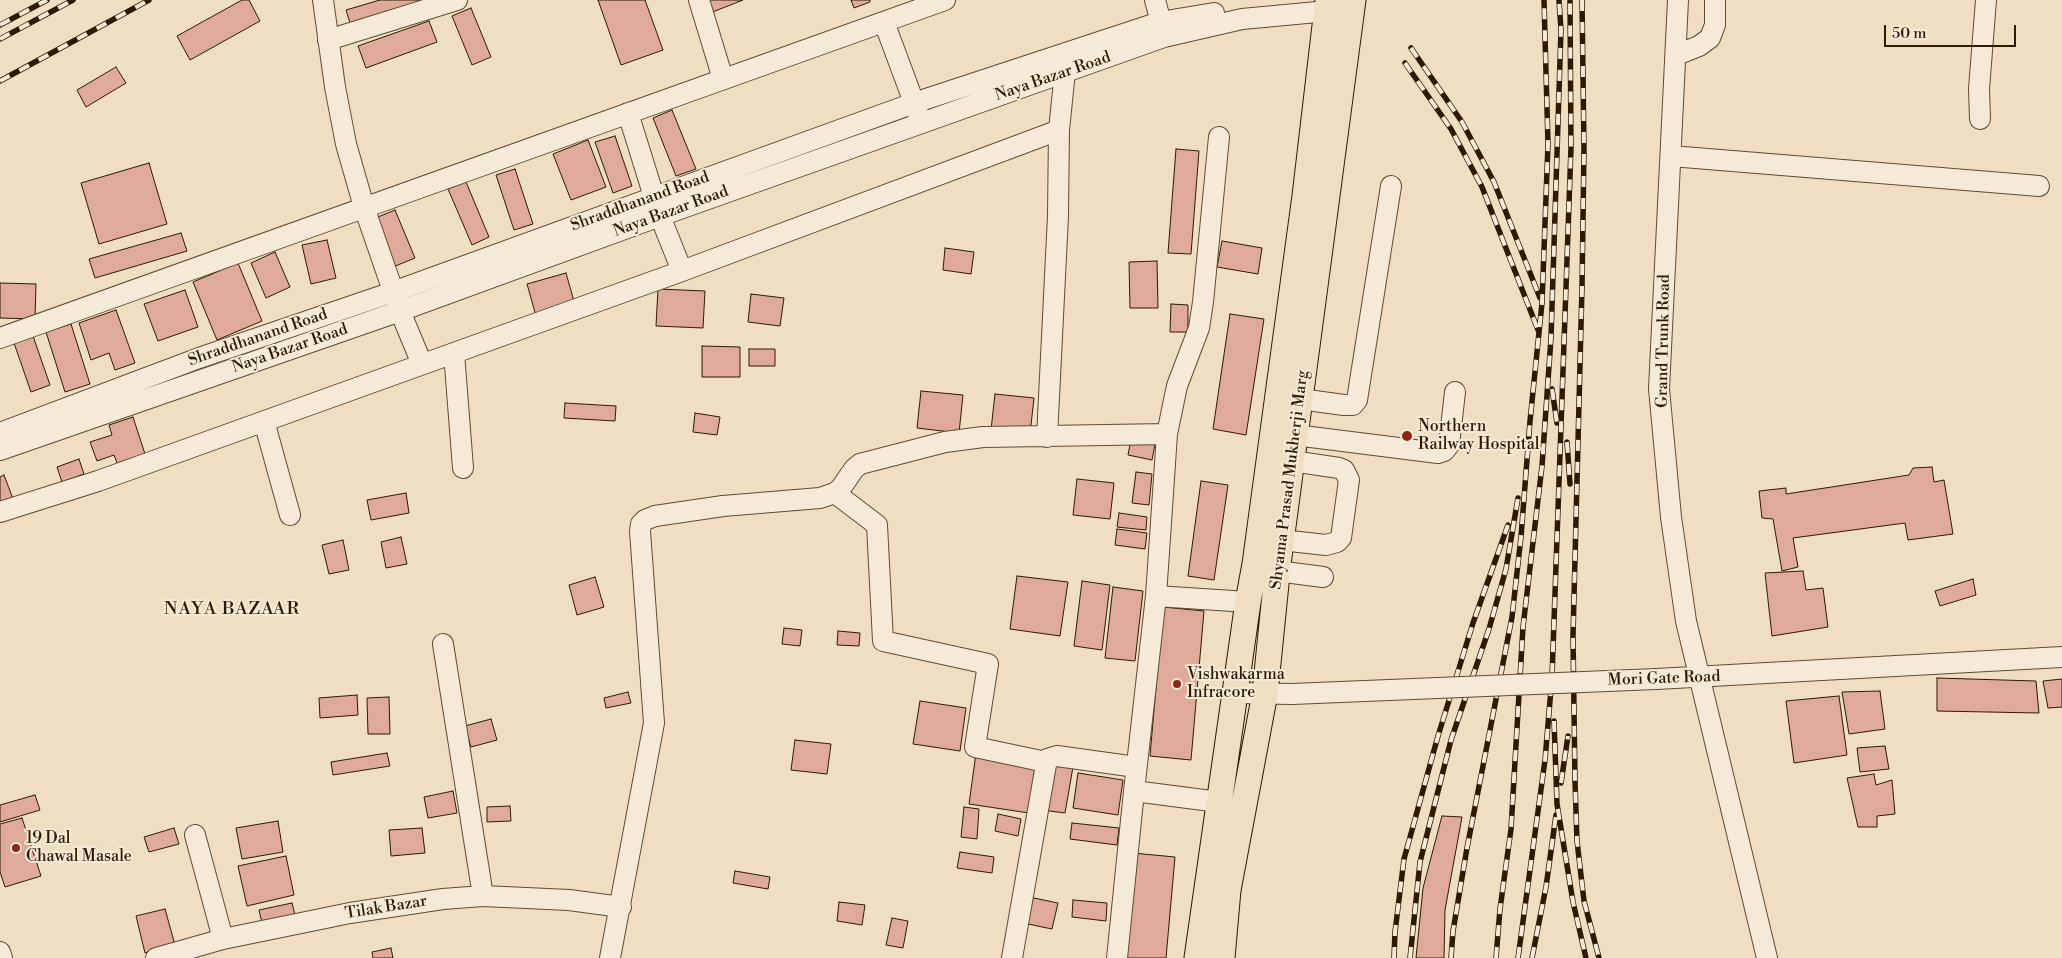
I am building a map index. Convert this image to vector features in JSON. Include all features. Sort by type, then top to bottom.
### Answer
[{"type":"main road","name":"Shyama Prasad Mukherji Marg","points":[[1197,958],[1248,602],[1273,560],[1296,435],[1340,7]]},
{"type":"main road","name":"Shyama Prasad Mukherji Marg","points":[[1222,958],[1228,890],[1265,693],[1273,560],[1305,196],[1340,7]]},
{"type":"street","points":[[323,0],[346,144],[364,206],[393,292],[422,364]]},
{"type":"street","points":[[328,40],[456,0]]},
{"type":"street","points":[[699,0],[723,79]]},
{"type":"street","points":[[0,338],[364,206],[945,0]]},
{"type":"street","points":[[1155,0],[1162,30]]},
{"type":"street","name":"Shraddhanand Road","points":[[0,434],[199,358],[393,292],[914,103],[1162,30],[1222,6],[1288,0]]},
{"type":"street","name":"Grand Trunk Road","points":[[1678,0],[1659,389],[1671,517],[1686,621],[1767,958]]},
{"type":"street","points":[[1676,53],[1699,46],[1710,38],[1715,26],[1715,0]]},
{"type":"street","points":[[1980,119],[1979,89],[1986,0]]},
{"type":"street","name":"Naya Bazar Road","points":[[0,450],[400,311],[1065,72],[1162,30],[1340,7]]},
{"type":"street","points":[[884,22],[921,123]]},
{"type":"street","points":[[1047,436],[1058,216],[1059,130],[1065,72]]},
{"type":"street","points":[[628,113],[653,197],[682,271]]},
{"type":"street","points":[[0,512],[98,480],[682,271],[1059,130]]},
{"type":"street","points":[[1117,958],[1136,767],[1156,596],[1167,434],[1177,386],[1199,328],[1219,137]]},
{"type":"street","points":[[1671,156],[2039,186]]},
{"type":"street","points":[[1300,399],[1344,405],[1353,405],[1357,400],[1391,186]]},
{"type":"street","points":[[454,353],[463,468]]},
{"type":"street","points":[[1296,435],[1438,453],[1444,451],[1449,445],[1455,392]]},
{"type":"street","points":[[264,421],[290,515]]},
{"type":"street","points":[[612,958],[654,723],[641,524],[655,516],[723,506],[820,498],[835,493],[841,488],[854,469],[860,464],[962,439],[1167,434]]},
{"type":"street","points":[[1273,560],[1337,542],[1341,538],[1349,480],[1344,470],[1292,461]]},
{"type":"street","points":[[835,493],[877,525],[883,641],[988,664],[976,747],[1046,762]]},
{"type":"street","points":[[1273,560],[1323,577]]},
{"type":"street","points":[[1156,596],[1248,602]]},
{"type":"street","points":[[443,644],[483,896]]},
{"type":"street","name":"Mori Gate Road","points":[[1236,693],[1292,694],[1700,678],[2062,657]]},
{"type":"street","points":[[1012,958],[1046,762],[1050,757],[1056,756],[1136,767]]},
{"type":"street","points":[[1134,791],[1220,802]]},
{"type":"street","points":[[195,835],[215,946]]},
{"type":"street","name":"Tilak Bazar","points":[[156,958],[215,946],[350,913],[443,898],[483,896],[569,900],[620,906]]},
{"type":"street","points":[[0,952],[2,958]]},
{"type":"building","points":[[242,0],[249,0],[260,21],[190,60],[177,36]]},
{"type":"building","points":[[380,0],[423,1],[350,23],[346,10]]},
{"type":"building","points":[[598,0],[645,0],[663,50],[621,65]]},
{"type":"building","points":[[705,0],[743,0],[710,13]]},
{"type":"building","points":[[851,0],[870,0],[870,2],[854,8]]},
{"type":"building","points":[[471,8],[491,57],[472,65],[452,16]]},
{"type":"building","points":[[429,21],[437,42],[366,68],[358,46]]},
{"type":"building","points":[[116,67],[126,83],[86,107],[77,90]]},
{"type":"building","points":[[672,110],[696,169],[676,176],[653,118]]},
{"type":"building","points":[[615,136],[632,186],[613,193],[595,142]]},
{"type":"building","points":[[588,140],[606,187],[571,200],[553,154]]},
{"type":"building","points":[[1176,149],[1199,151],[1191,254],[1168,253]]},
{"type":"building","points":[[149,163],[167,224],[99,244],[81,183]]},
{"type":"building","points":[[515,169],[533,224],[514,230],[496,175]]},
{"type":"building","points":[[466,182],[489,237],[472,245],[448,189]]},
{"type":"building","points":[[395,210],[415,258],[393,267],[373,219]]},
{"type":"building","points":[[181,233],[187,251],[95,278],[89,259]]},
{"type":"building","points":[[327,240],[336,278],[311,284],[302,245]]},
{"type":"building","points":[[1222,241],[1262,248],[1258,274],[1217,267]]},
{"type":"building","points":[[945,248],[974,252],[971,274],[943,270]]},
{"type":"building","points":[[275,252],[290,287],[266,298],[251,263]]},
{"type":"building","points":[[1157,261],[1158,308],[1130,308],[1129,262]]},
{"type":"building","points":[[238,263],[262,321],[217,340],[193,282]]},
{"type":"building","points":[[566,273],[575,305],[536,316],[527,284]]},
{"type":"building","points":[[0,283],[36,284],[35,319],[0,318]]},
{"type":"building","points":[[658,289],[705,291],[703,328],[656,326]]},
{"type":"building","points":[[185,290],[198,327],[158,341],[144,304]]},
{"type":"building","points":[[751,294],[784,298],[780,326],[748,322]]},
{"type":"building","points":[[1171,304],[1188,305],[1188,332],[1170,332]]},
{"type":"building","points":[[116,310],[135,363],[115,370],[109,353],[91,360],[79,323]]},
{"type":"building","points":[[1230,314],[1264,319],[1246,435],[1213,429]]},
{"type":"building","points":[[71,324],[90,384],[65,392],[46,332]]},
{"type":"building","points":[[33,336],[50,385],[31,392],[14,343]]},
{"type":"building","points":[[702,346],[740,347],[740,377],[702,377]]},
{"type":"building","points":[[749,349],[775,349],[775,366],[749,366]]},
{"type":"building","points":[[921,391],[963,395],[959,433],[917,428]]},
{"type":"building","points":[[995,394],[1034,398],[1030,434],[991,430]]},
{"type":"building","points":[[565,403],[616,406],[615,421],[564,418]]},
{"type":"building","points":[[695,413],[720,417],[717,435],[693,432]]},
{"type":"building","points":[[133,417],[145,454],[117,463],[114,455],[97,461],[90,442],[112,435],[109,425]]},
{"type":"building","points":[[1131,439],[1155,444],[1152,460],[1128,455]]},
{"type":"building","points":[[79,459],[84,474],[62,482],[57,467]]},
{"type":"building","points":[[1932,467],[1934,482],[1944,480],[1953,534],[1908,540],[1905,523],[1793,538],[1798,567],[1782,571],[1773,519],[1762,518],[1759,491],[1786,488],[1786,494],[1909,475],[1913,468]]},
{"type":"building","points":[[1136,472],[1152,474],[1149,505],[1132,503]]},
{"type":"building","points":[[4,475],[13,499],[0,504],[0,477]]},
{"type":"building","points":[[1077,479],[1114,483],[1110,519],[1073,515]]},
{"type":"building","points":[[1201,481],[1228,485],[1214,580],[1188,576]]},
{"type":"building","points":[[406,493],[409,513],[371,520],[367,500]]},
{"type":"building","points":[[1119,513],[1147,517],[1146,530],[1117,527]]},
{"type":"building","points":[[1117,529],[1147,533],[1145,549],[1115,545]]},
{"type":"building","points":[[401,537],[407,564],[386,568],[381,542]]},
{"type":"building","points":[[343,540],[349,570],[329,574],[322,545]]},
{"type":"building","points":[[1803,571],[1806,590],[1823,588],[1828,627],[1772,636],[1765,573]]},
{"type":"building","points":[[1017,576],[1068,582],[1060,636],[1010,629]]},
{"type":"building","points":[[595,577],[604,607],[577,615],[569,585]]},
{"type":"building","points":[[1973,579],[1976,595],[1940,606],[1935,591]]},
{"type":"building","points":[[1082,581],[1110,585],[1102,650],[1074,646]]},
{"type":"building","points":[[1113,587],[1143,591],[1135,661],[1105,658]]},
{"type":"building","name":"Vishwakarma Infracore","points":[[1163,607],[1204,611],[1191,760],[1150,756]]},
{"type":"building","points":[[784,628],[802,630],[800,646],[782,644]]},
{"type":"building","points":[[838,631],[860,633],[859,646],[837,645]]},
{"type":"building","points":[[1937,678],[2036,681],[2039,713],[1937,711]]},
{"type":"building","points":[[2062,679],[2062,707],[2048,708],[2043,681]]},
{"type":"building","points":[[1880,691],[1885,729],[1849,734],[1842,692]]},
{"type":"building","points":[[628,692],[631,703],[606,708],[604,698]]},
{"type":"building","points":[[357,695],[358,715],[320,718],[319,698]]},
{"type":"building","points":[[1839,696],[1847,755],[1794,763],[1786,701]]},
{"type":"building","points":[[389,697],[390,734],[368,734],[367,698]]},
{"type":"building","points":[[920,701],[966,708],[960,751],[913,744]]},
{"type":"building","points":[[491,719],[497,740],[471,747],[465,726]]},
{"type":"building","points":[[795,740],[831,744],[827,774],[791,770]]},
{"type":"building","points":[[1885,746],[1889,769],[1860,772],[1857,748]]},
{"type":"building","points":[[387,753],[390,766],[333,775],[331,762]]},
{"type":"building","points":[[976,753],[1037,763],[1029,813],[969,804]]},
{"type":"building","points":[[1053,764],[1073,767],[1065,813],[1042,810]]},
{"type":"building","points":[[1078,773],[1123,780],[1118,815],[1073,808]]},
{"type":"building","points":[[1874,774],[1876,785],[1892,780],[1895,814],[1877,816],[1877,827],[1858,827],[1847,778]]},
{"type":"building","points":[[453,791],[457,813],[428,818],[424,797]]},
{"type":"building","points":[[35,795],[40,810],[0,822],[0,805]]},
{"type":"building","points":[[510,806],[511,821],[487,822],[487,807]]},
{"type":"building","points":[[964,807],[979,809],[977,839],[961,837]]},
{"type":"building","points":[[998,814],[1021,819],[1018,836],[995,831]]},
{"type":"building","points":[[1442,816],[1462,817],[1445,910],[1444,958],[1416,958],[1423,888]]},
{"type":"building","name":"19 Dal Chawal Masale","points":[[22,818],[41,876],[5,887],[0,872],[0,824]]},
{"type":"building","points":[[278,821],[283,852],[242,859],[236,828]]},
{"type":"building","points":[[1072,823],[1119,828],[1117,845],[1070,839]]},
{"type":"building","points":[[174,828],[179,844],[149,852],[144,837]]},
{"type":"building","points":[[422,828],[425,853],[391,856],[389,830]]},
{"type":"building","points":[[960,852],[994,857],[992,873],[957,868]]},
{"type":"building","points":[[1133,853],[1175,857],[1166,958],[1124,958]]},
{"type":"building","points":[[286,856],[294,895],[247,906],[238,866]]},
{"type":"building","points":[[735,871],[770,877],[768,889],[733,883]]},
{"type":"building","points":[[1029,897],[1058,903],[1052,929],[1023,923]]},
{"type":"building","points":[[1073,900],[1107,903],[1106,921],[1072,917]]},
{"type":"building","points":[[839,902],[865,905],[862,925],[837,921]]},
{"type":"building","points":[[292,903],[295,915],[262,923],[259,910]]},
{"type":"building","points":[[165,909],[175,945],[145,953],[136,916]]},
{"type":"building","points":[[892,918],[908,921],[903,948],[886,945]]},
{"type":"building","points":[[391,948],[393,958],[373,958],[372,952]]},
{"type":"railway","points":[[0,25],[47,0]]},
{"type":"railway","points":[[0,39],[73,0]]},
{"type":"railway","points":[[0,81],[149,0]]},
{"type":"railway","points":[[1451,958],[1453,931],[1467,848],[1512,617],[1521,537],[1542,303],[1548,144],[1544,0]]},
{"type":"railway","points":[[1496,958],[1500,909],[1511,829],[1523,627],[1542,466],[1551,338],[1561,30],[1559,0]]},
{"type":"railway","points":[[1518,958],[1545,760],[1552,677],[1571,148],[1570,0]]},
{"type":"railway","points":[[1582,0],[1584,149],[1573,636],[1575,781],[1577,841],[1584,901],[1599,958]]},
{"type":"railway","points":[[1411,48],[1462,122],[1494,182],[1540,298]]},
{"type":"railway","points":[[1405,63],[1451,129],[1482,187],[1538,330]]},
{"type":"railway","points":[[1552,389],[1557,423]]},
{"type":"railway","points":[[1567,442],[1570,484]]},
{"type":"railway","points":[[1410,958],[1420,862],[1451,740],[1489,629],[1506,569],[1518,498]]},
{"type":"railway","points":[[1394,958],[1395,932],[1404,859],[1438,736],[1473,623],[1508,525]]},
{"type":"railway","points":[[1554,721],[1557,804],[1573,902],[1586,958]]},
{"type":"railway","points":[[1561,783],[1568,736]]},
{"type":"railway","points":[[1532,958],[1546,887],[1556,815]]},
{"type":"place","name":"Northern Railway Hospital","points":[[1407,436]]},
{"type":"place","name":"Vishwakarma Infracore","points":[[1177,684]]},
{"type":"place","name":"19 Dal Chawal Masale","points":[[16,848]]},
{"type":"district","name":"NAYA BAZAAR","points":[[232,610]]}]
